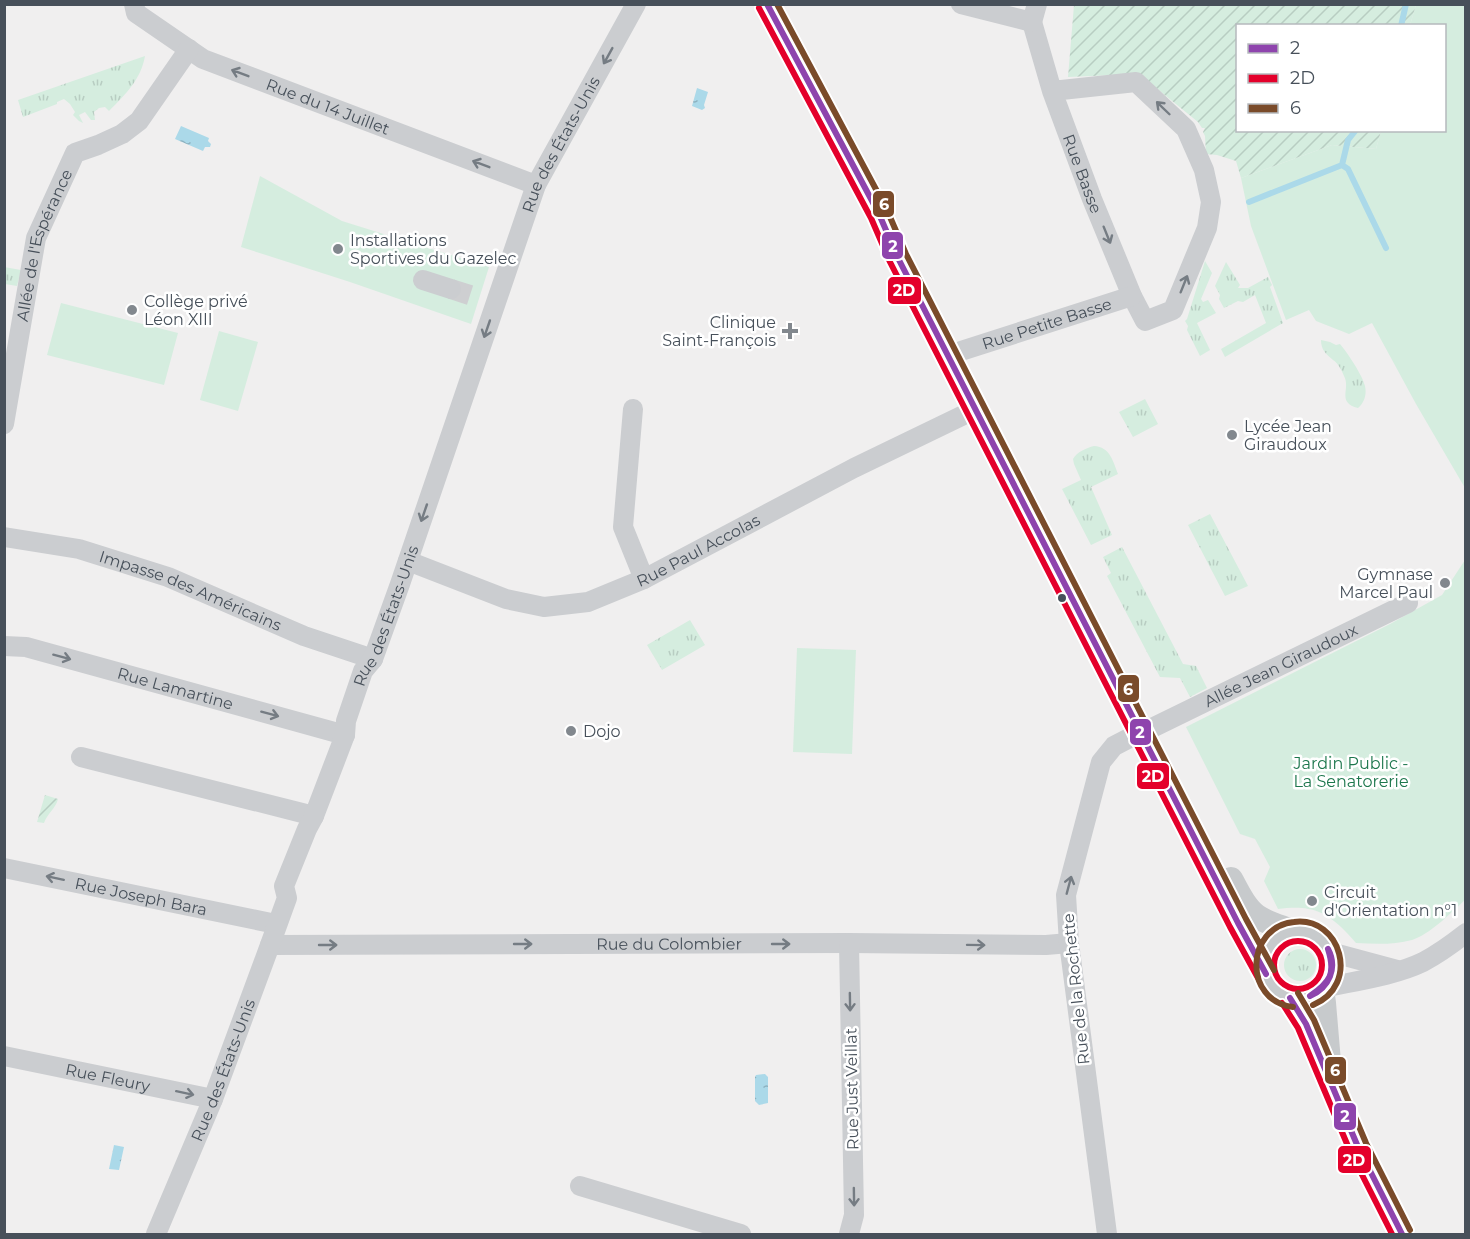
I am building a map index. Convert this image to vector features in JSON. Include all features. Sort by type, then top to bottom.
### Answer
[{"type":"main road","points":[[767,4],[875,197]]},
{"type":"main road","points":[[782,4],[976,408],[1147,730],[1244,902],[1259,918],[1292,931],[1311,933],[1319,938],[1330,952],[1332,971],[1329,980],[1323,989],[1309,997],[1290,998],[1276,990],[1270,983],[1238,923],[1147,730],[961,351],[904,255]]},
{"type":"main road","points":[[1266,974],[1267,952],[1273,942],[1292,931]]},
{"type":"main road","points":[[1323,989],[1330,1080]]},
{"type":"main road","points":[[1290,998],[1306,1024],[1358,1148],[1402,1234]]},
{"type":"street","name":"Rue du 14 Juillet","points":[[134,4],[136,13],[203,59],[536,185]]},
{"type":"street","name":"Rue des États-Unis","points":[[156,1234],[213,1099],[287,898],[284,886],[345,735],[345,721],[363,671],[373,659],[408,560],[488,300],[536,185],[636,4]]},
{"type":"street","points":[[961,4],[1034,13]]},
{"type":"street","name":"Rue Basse","points":[[1034,13],[1052,91],[1132,296],[1145,321],[1173,310],[1207,228],[1211,202],[1204,170],[1186,129],[1136,82],[1052,91]]},
{"type":"street","name":"Allée de l'Espérance","points":[[4,424],[36,238],[75,153],[122,134],[139,122],[189,49]]},
{"type":"street","points":[[423,280],[451,289]]},
{"type":"street","name":"Rue Petite Basse","points":[[961,351],[1132,296]]},
{"type":"street","name":"Rue Paul Accolas","points":[[408,560],[506,599],[544,607],[588,602],[644,579],[854,468],[976,408]]},
{"type":"street","points":[[633,409],[623,527],[644,579]]},
{"type":"street","name":"Impasse des Américains","points":[[4,537],[79,549],[168,577],[303,636],[373,659]]},
{"type":"street","name":"Allée Jean Giraudoux","points":[[1147,730],[1408,603]]},
{"type":"street","name":"Rue Lamartine","points":[[4,646],[26,647],[345,735]]},
{"type":"street","name":"Rue de la Rochette","points":[[1107,1234],[1069,943],[1066,895],[1101,762],[1114,746],[1147,730]]},
{"type":"street","points":[[81,757],[314,816]]},
{"type":"street","name":"Rue Joseph Bara","points":[[4,868],[276,924]]},
{"type":"street","points":[[1323,989],[1399,971],[1421,963],[1441,952],[1466,933]]},
{"type":"street","name":"Rue du Colombier","points":[[270,945],[1046,945],[1069,943]]},
{"type":"street","name":"Rue Just Veillat","points":[[849,944],[854,1215],[849,1234]]},
{"type":"street","points":[[1330,952],[1399,971]]},
{"type":"street","name":"Rue Fleury","points":[[4,1056],[213,1099]]},
{"type":"street","points":[[580,1186],[741,1234]]},
{"type":"green space","points":[[1074,5],[1416,5],[1410,24],[1236,24],[1236,132],[1381,132],[1376,149],[1332,145],[1241,178],[1236,161],[1206,154],[1203,132],[1205,128],[1202,128],[1198,122],[1139,74],[1068,77]]},
{"type":"green space","points":[[1416,5],[1465,5],[1465,488],[1372,323],[1349,334],[1316,321],[1309,310],[1286,320],[1251,226],[1241,178],[1332,145],[1376,149],[1381,132],[1446,132],[1446,24],[1410,24]]},
{"type":"green space","points":[[145,56],[132,86],[109,111],[105,107],[94,112],[95,120],[91,120],[85,112],[79,115],[83,123],[79,121],[73,115],[75,112],[70,104],[64,99],[23,117],[18,100]]},
{"type":"green space","name":"Installations Sportives du Gazelec","points":[[260,176],[342,221],[489,267],[471,324],[241,247]]},
{"type":"green space","points":[[1205,261],[1212,273],[1201,299],[1203,302],[1208,300],[1216,313],[1197,323],[1210,350],[1200,356],[1185,321]]},
{"type":"green space","points":[[1226,262],[1240,285],[1238,288],[1248,288],[1268,277],[1283,323],[1225,357],[1221,349],[1266,323],[1255,295],[1243,302],[1238,301],[1224,308],[1215,286]]},
{"type":"green space","points":[[4,267],[21,270],[17,286],[5,284]]},
{"type":"green space","points":[[61,303],[178,333],[164,385],[47,355]]},
{"type":"green space","points":[[219,331],[258,342],[238,411],[200,400]]},
{"type":"green space","points":[[1321,340],[1336,345],[1340,344],[1358,370],[1366,393],[1358,408],[1346,399],[1346,381],[1337,363],[1324,352]]},
{"type":"green space","points":[[1145,399],[1158,424],[1133,437],[1119,412]]},
{"type":"green space","points":[[1094,446],[1107,452],[1118,474],[1091,487],[1112,535],[1091,545],[1062,489],[1081,480],[1073,459],[1077,454]]},
{"type":"green space","points":[[1210,514],[1248,586],[1225,596],[1188,525]]},
{"type":"green space","points":[[1122,547],[1183,664],[1196,666],[1207,688],[1190,697],[1180,678],[1160,677],[1107,576],[1111,573],[1103,557]]},
{"type":"green space","name":"Jardin Public - La Senatorerie","points":[[1465,560],[1465,900],[1433,928],[1412,940],[1377,944],[1356,943],[1341,927],[1322,913],[1301,908],[1278,909],[1264,881],[1270,867],[1255,839],[1240,834],[1186,727],[1390,624],[1442,595]]},
{"type":"green space","points":[[690,620],[705,645],[662,670],[647,645]]},
{"type":"green space","points":[[797,648],[856,650],[852,754],[793,752]]},
{"type":"green space","points":[[45,795],[58,799],[44,823],[37,822]]},
{"type":"green space","points":[[1300,949],[1311,954],[1316,965],[1311,976],[1300,981],[1289,976],[1284,965],[1289,954]]},
{"type":"water","points":[[697,88],[708,92],[705,108],[702,110],[692,106]]},
{"type":"water","points":[[181,126],[209,138],[210,147],[205,147],[203,151],[175,139]]},
{"type":"water","points":[[765,1074],[768,1077],[768,1103],[759,1105],[755,1101],[755,1077]]},
{"type":"water","points":[[114,1145],[124,1147],[119,1170],[109,1169]]},
{"type":"waterway","points":[[1401,24],[1406,4]]},
{"type":"waterway","points":[[1249,202],[1342,165],[1348,140],[1354,132]]},
{"type":"waterway","points":[[1342,165],[1348,169],[1386,248]]},
{"type":"tunnel","points":[[451,289],[479,298]]},
{"type":"transit line","name":"2","points":[[767,4],[879,214],[898,258],[1266,974]]},
{"type":"transit line","name":"6","points":[[777,4],[887,210],[906,254],[1274,970]]},
{"type":"transit line","name":"2D","points":[[759,8],[871,218],[890,262],[1258,978]]},
{"type":"transit line","name":"6","points":[[1293,1007],[1277,1002],[1265,992],[1258,979],[1256,964],[1259,950],[1266,937],[1278,927],[1294,922],[1310,923],[1324,930],[1333,940],[1339,954],[1340,968],[1337,983],[1328,995],[1313,1005]]},
{"type":"transit line","name":"2D","points":[[1293,941],[1303,941],[1315,948],[1322,960],[1322,965],[1322,970],[1315,982],[1303,989],[1293,989],[1278,978],[1274,970],[1274,960],[1285,945],[1293,941]]},
{"type":"transit line","name":"2","points":[[1310,996],[1330,977],[1331,965],[1328,949]]},
{"type":"transit line","name":"2","points":[[1310,996],[1322,988],[1330,977],[1332,963],[1328,949]]},
{"type":"transit line","name":"6","points":[[1298,993],[1314,1020],[1366,1143],[1410,1230]]},
{"type":"transit line","name":"2","points":[[1290,998],[1306,1024],[1358,1147],[1402,1234]]},
{"type":"transit line","name":"2D","points":[[1282,1003],[1298,1028],[1350,1151],[1392,1234]]},
{"type":"place","name":"Installations Sportives du Gazelec","points":[[338,249]]},
{"type":"place","name":"Collège privé Léon XIII","points":[[132,310]]},
{"type":"place","name":"Clinique Saint-François","points":[[790,331]]},
{"type":"place","name":"Lycée Jean Giraudoux","points":[[1232,435]]},
{"type":"place","name":"Gymnase Marcel Paul","points":[[1445,583]]},
{"type":"place","name":"Dojo","points":[[571,731]]},
{"type":"place","name":"Circuit d'Orientation n°1","points":[[1312,901]]}]
